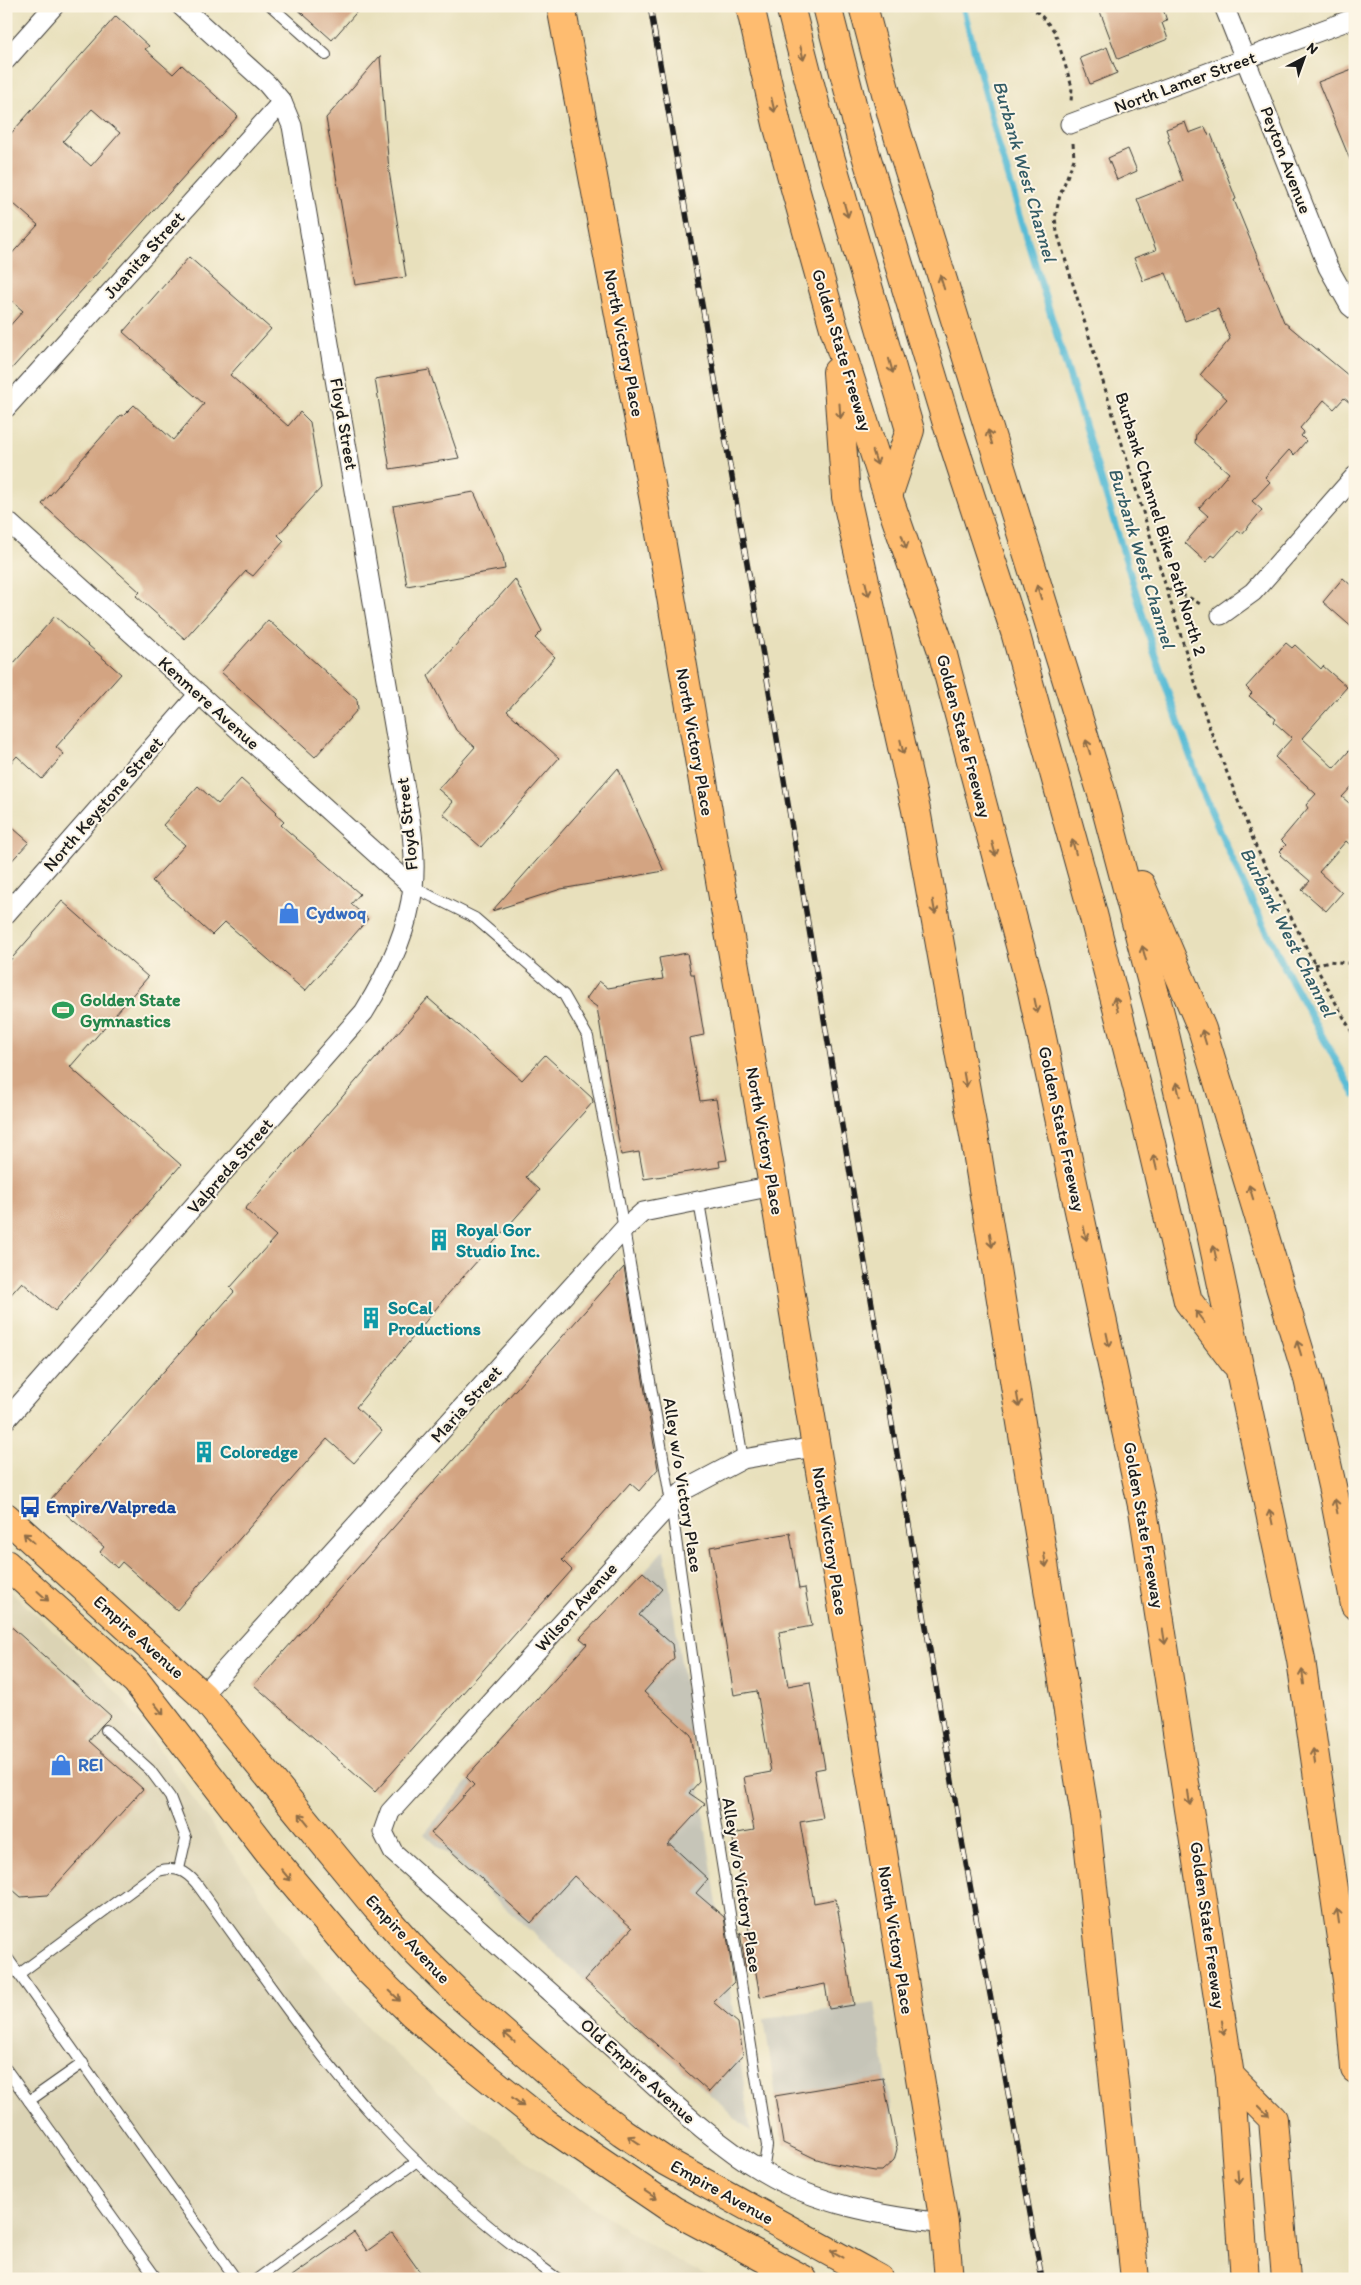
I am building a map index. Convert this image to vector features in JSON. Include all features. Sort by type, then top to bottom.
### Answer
[{"type":"main road","name":"North Victory Place","points":[[561,6],[658,522],[773,1186],[814,1446],[944,2223],[949,2278]]},
{"type":"main road","name":"Golden State Freeway","points":[[750,6],[777,124],[834,328],[888,496],[942,651],[1037,1010],[1143,1510],[1230,2076],[1245,2279]]},
{"type":"main road","points":[[790,6],[818,115],[910,430],[888,496]]},
{"type":"main road","points":[[827,6],[866,157],[948,427],[1015,632],[1097,930],[1146,1122],[1188,1301],[1240,1370]]},
{"type":"main road","points":[[863,6],[892,116],[1102,794],[1161,1017],[1240,1370],[1300,1660],[1348,1987],[1355,2069]]},
{"type":"main road","points":[[834,328],[846,497],[918,819],[978,1152],[1086,1822],[1135,2279]]},
{"type":"main road","points":[[1102,794],[1202,1029],[1308,1379],[1334,1495],[1355,1605]]},
{"type":"main road","name":"Empire Avenue","points":[[6,1517],[202,1695],[376,1907],[418,1954],[463,1998],[576,2097],[622,2132],[665,2160],[879,2279]]},
{"type":"main road","name":"Empire Avenue","points":[[6,1564],[136,1681],[272,1857],[366,1968],[413,2014],[477,2069],[546,2124],[673,2210],[803,2279]]},
{"type":"main road","points":[[1230,2076],[1273,2119],[1286,2279]]},
{"type":"street","points":[[6,60],[54,6]]},
{"type":"street","name":"Floyd Street","points":[[181,6],[267,84],[282,102],[292,126],[299,154],[404,784],[411,836],[413,887]]},
{"type":"street","name":"Peyton Avenue","points":[[1224,6],[1328,267],[1355,310]]},
{"type":"street","name":"North Lamer Street","points":[[1070,124],[1355,18]]},
{"type":"street","name":"Juanita Street","points":[[6,408],[282,102]]},
{"type":"street","points":[[1221,615],[1253,592],[1355,476]]},
{"type":"street","name":"Kenmere Avenue","points":[[6,520],[413,887]]},
{"type":"street","name":"North Keystone Street","points":[[6,914],[200,694]]},
{"type":"street","name":"Valpreda Street","points":[[6,1420],[364,1012],[390,964],[408,913],[413,887]]},
{"type":"street","name":"Maria Street","points":[[202,1695],[624,1229],[643,1212],[773,1186]]},
{"type":"street","name":"Wilson Avenue","points":[[383,1832],[390,1812],[671,1503],[686,1489],[743,1459],[814,1446]]},
{"type":"street","name":"Old Empire Avenue","points":[[383,1832],[393,1852],[400,1859],[701,2127],[763,2172],[808,2194],[852,2207],[895,2218],[944,2223]]},
{"type":"lane","points":[[271,6],[326,55]]},
{"type":"lane","name":"Alley w/o Victory Place","points":[[413,887],[475,918],[564,995],[588,1037],[624,1229],[671,1503],[714,1814],[766,2146],[763,2172]]},
{"type":"lane","points":[[700,1202],[743,1459]]},
{"type":"lane","points":[[106,1730],[150,1770],[170,1797],[186,1838],[179,1868]]},
{"type":"lane","points":[[20,1974],[158,1872],[168,1868],[179,1868],[196,1883],[335,2071],[374,2117],[417,2161],[490,2226],[558,2279]]},
{"type":"lane","points":[[6,1956],[236,2279]]},
{"type":"lane","points":[[29,2101],[83,2062]]},
{"type":"lane","points":[[6,2069],[157,2279]]},
{"type":"lane","points":[[257,2279],[417,2161]]},
{"type":"path","name":"Burbank Channel Bike Path North 2","points":[[1029,6],[1040,14],[1055,32],[1072,87],[1070,124],[1074,159],[1060,195],[1055,218],[1057,232],[1208,724],[1256,847],[1315,965],[1355,1038]]},
{"type":"path","points":[[1166,589],[1190,598],[1221,615]]},
{"type":"path","points":[[1315,965],[1329,961],[1355,964]]},
{"type":"shaded area","points":[[664,1549],[751,2132],[424,1834]]},
{"type":"shaded area","points":[[6,1588],[91,1664],[128,1705],[297,1947],[370,2031],[457,2108],[547,2176],[645,2242],[711,2279],[6,2279]]},
{"type":"shaded area","points":[[875,2003],[897,2149],[894,2160],[888,2167],[875,2171],[830,2163],[814,2158],[783,2143],[764,2019]]},
{"type":"building","points":[[294,6],[362,6],[332,40]]},
{"type":"building","points":[[1098,6],[1162,6],[1167,21],[1162,23],[1168,39],[1118,59]]},
{"type":"building","points":[[116,16],[149,46],[145,49],[173,74],[182,65],[238,116],[6,375],[6,330],[23,311],[6,296],[6,260],[38,225],[6,197],[6,139]],"holes":[[[92,109],[120,133],[91,166],[63,141]]]},
{"type":"building","points":[[1107,47],[1117,73],[1090,84],[1080,58]]},
{"type":"building","points":[[380,56],[389,171],[406,277],[355,285],[326,118]]},
{"type":"building","points":[[1355,68],[1355,167],[1353,167],[1318,82]]},
{"type":"building","points":[[1185,122],[1189,133],[1205,127],[1209,136],[1211,134],[1236,199],[1234,200],[1284,322],[1355,381],[1355,407],[1344,398],[1334,409],[1324,400],[1300,428],[1304,432],[1301,436],[1306,441],[1294,455],[1289,450],[1265,477],[1270,482],[1252,501],[1262,510],[1242,534],[1238,531],[1215,557],[1212,555],[1206,562],[1185,543],[1208,516],[1199,508],[1229,473],[1195,443],[1196,434],[1227,399],[1200,375],[1230,339],[1218,309],[1185,321],[1166,273],[1143,281],[1134,258],[1156,250],[1137,199],[1183,181],[1168,141],[1170,140],[1166,129]]},
{"type":"building","points":[[1128,149],[1137,171],[1117,180],[1108,158]]},
{"type":"building","points":[[189,257],[271,329],[230,375],[288,426],[300,412],[310,422],[321,488],[278,535],[284,541],[253,576],[246,571],[185,639],[136,596],[140,592],[42,504],[121,415],[123,416],[134,405],[173,440],[204,404],[123,332]]},
{"type":"building","points":[[429,370],[459,458],[390,469],[375,379]]},
{"type":"building","points":[[474,492],[503,557],[505,569],[407,586],[393,506]]},
{"type":"building","points":[[1343,578],[1355,589],[1355,630],[1323,602]]},
{"type":"building","points":[[515,579],[542,631],[535,638],[555,657],[507,711],[559,758],[481,847],[443,814],[453,802],[438,789],[475,747],[456,730],[428,676]]},
{"type":"building","points":[[55,616],[121,674],[56,747],[64,754],[42,779],[17,756],[6,768],[6,672]]},
{"type":"building","points":[[268,620],[357,700],[358,709],[315,757],[221,672]]},
{"type":"building","points":[[1286,643],[1292,648],[1295,645],[1321,669],[1323,666],[1347,687],[1302,738],[1334,768],[1355,744],[1355,783],[1342,797],[1355,808],[1355,849],[1346,841],[1319,872],[1342,893],[1326,911],[1302,890],[1310,881],[1280,855],[1282,853],[1280,851],[1286,845],[1281,840],[1308,808],[1306,805],[1316,794],[1275,757],[1292,738],[1274,722],[1276,719],[1249,696],[1252,693],[1246,687]]},
{"type":"building","points":[[618,768],[664,871],[561,889],[492,911]]},
{"type":"building","points":[[241,779],[277,812],[275,814],[284,822],[281,825],[360,894],[351,904],[368,919],[305,991],[225,922],[212,935],[152,881],[185,845],[163,825],[198,786],[218,804]]},
{"type":"building","points":[[6,822],[29,842],[6,867]]},
{"type":"building","points":[[62,901],[148,977],[70,1067],[181,1165],[55,1311],[22,1282],[6,1300],[6,965]]},
{"type":"building","points":[[687,953],[691,974],[694,974],[704,1035],[689,1038],[700,1101],[716,1099],[727,1160],[719,1161],[720,1167],[644,1179],[639,1152],[621,1155],[597,1007],[586,999],[599,981],[608,988],[663,979],[659,958]]},
{"type":"building","points":[[428,998],[522,1080],[545,1055],[592,1098],[593,1102],[526,1177],[540,1190],[448,1294],[356,1407],[382,1431],[354,1463],[327,1439],[177,1610],[122,1562],[117,1568],[100,1552],[104,1547],[50,1500],[234,1292],[230,1288],[276,1236],[245,1209]]},
{"type":"building","points":[[624,1267],[658,1469],[639,1491],[630,1483],[562,1560],[572,1570],[375,1792],[254,1685]]},
{"type":"building","points":[[790,1533],[799,1589],[805,1588],[812,1626],[779,1632],[788,1686],[810,1682],[825,1768],[814,1770],[823,1818],[800,1822],[814,1903],[836,1899],[854,2005],[829,2009],[825,1984],[760,1997],[754,1961],[746,1970],[740,1932],[751,1942],[732,1834],[754,1830],[744,1777],[771,1772],[757,1691],[734,1695],[710,1547]]},
{"type":"building","points":[[643,1572],[662,1589],[639,1615],[672,1644],[674,1658],[644,1692],[691,1735],[699,1782],[689,1793],[705,1804],[667,1845],[671,1845],[708,1879],[696,1893],[724,1917],[734,1982],[713,2002],[738,2023],[743,2055],[709,2092],[585,1980],[632,1928],[574,1876],[531,1923],[431,1833],[474,1785],[466,1777],[587,1644],[580,1638]]},
{"type":"building","name":"REI","points":[[6,1622],[111,1716],[89,1741],[143,1789],[47,1895],[21,1897],[6,1884]]},
{"type":"building","points":[[883,2078],[897,2149],[894,2160],[882,2171],[830,2163],[814,2158],[783,2143],[775,2096]]},
{"type":"building","points":[[354,2232],[367,2251],[392,2233],[425,2279],[288,2279]]},
{"type":"waterway","name":"Burbank West Channel","points":[[963,6],[999,146],[1154,652],[1202,790],[1241,879],[1292,982],[1355,1095]]},
{"type":"railway","points":[[650,6],[763,655],[962,1841],[1042,2279]]},
{"type":"place","name":"Cydwoq","points":[[289,913]]},
{"type":"place","name":"Golden State Gymnastics","points":[[63,1010]]},
{"type":"place","name":"Royal Gor Studio Inc.","points":[[439,1240]]},
{"type":"place","name":"SoCal Productions","points":[[371,1318]]},
{"type":"place","name":"Coloredge","points":[[204,1452]]},
{"type":"place","name":"Empire/Valpreda","points":[[30,1507]]},
{"type":"place","name":"REI","points":[[61,1765]]}]
